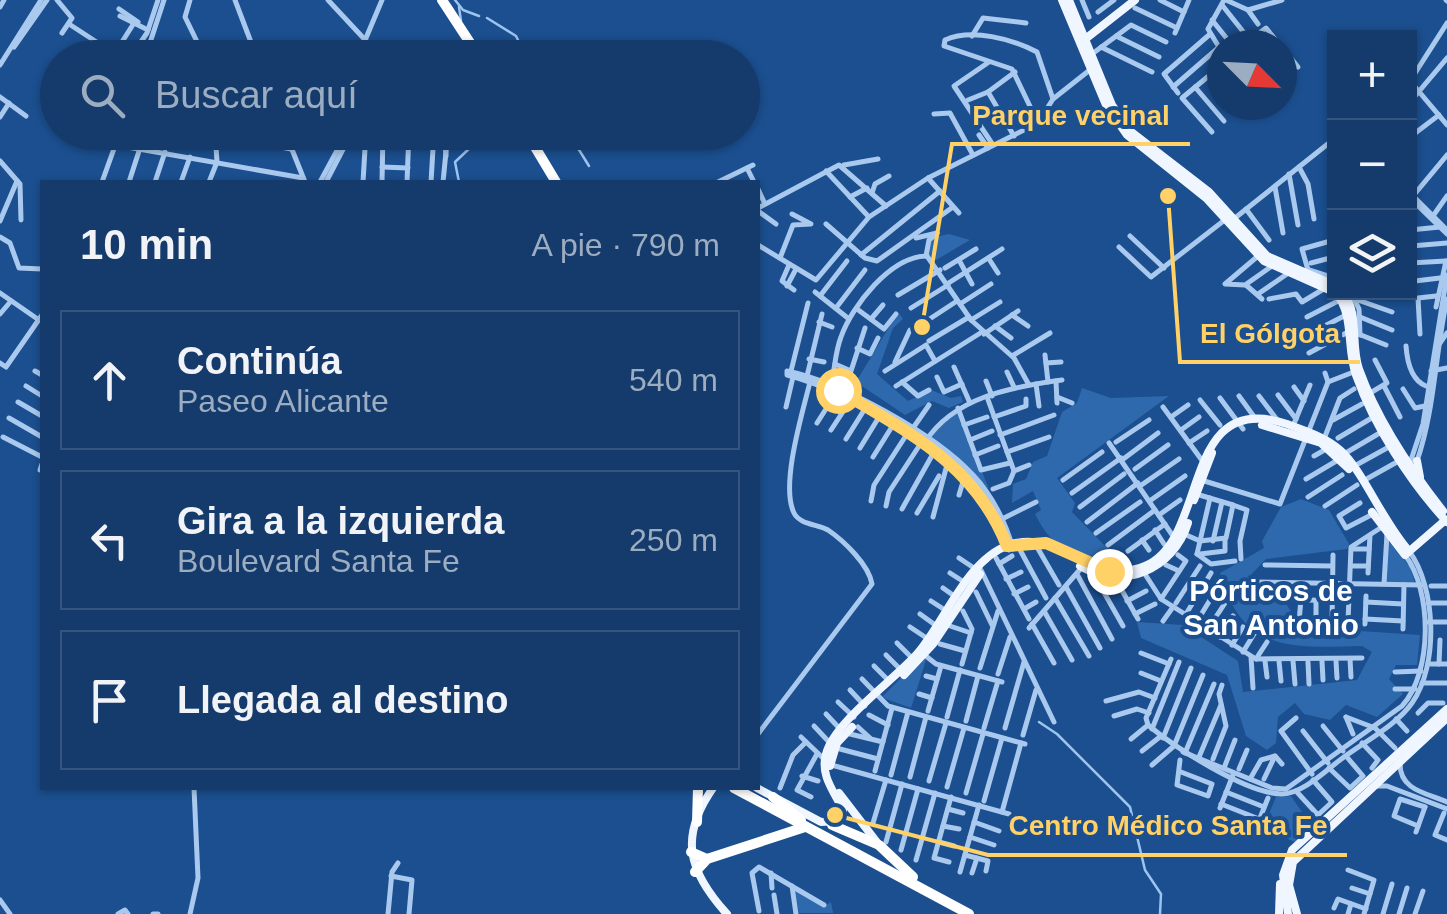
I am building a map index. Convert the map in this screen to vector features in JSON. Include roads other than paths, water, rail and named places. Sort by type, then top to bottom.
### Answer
[{"type":"highway","points":[[439,0],[465,40]]},
{"type":"highway","points":[[540,150],[558,180]]},
{"type":"highway","points":[[697,822],[698,790]]},
{"type":"highway","points":[[740,790],[917,880],[972,914]]},
{"type":"highway","points":[[741,790],[972,914]]},
{"type":"highway","points":[[777,793],[803,824]]},
{"type":"highway","points":[[771,837],[784,823],[775,810]]},
{"type":"highway","points":[[695,872],[708,859],[803,824]]},
{"type":"highway","points":[[832,824],[882,843],[917,880]]},
{"type":"highway","points":[[691,852],[708,859]]},
{"type":"main road","points":[[1083,38],[1133,3]]},
{"type":"main road","points":[[1069,4],[1114,114]]},
{"type":"main road","points":[[1069,4],[1091,69],[1114,114],[1137,138],[1207,194],[1261,252],[1327,282]]},
{"type":"main road","points":[[1230,219],[1258,256],[1272,266],[1287,274],[1306,272]]},
{"type":"main road","points":[[1341,300],[1354,333],[1362,389],[1442,514]]},
{"type":"main road","points":[[1345,300],[1352,309],[1359,368],[1370,393],[1442,514]]},
{"type":"main road","points":[[1177,547],[1193,478],[1201,459],[1219,437],[1257,420],[1295,422],[1308,435]]},
{"type":"main road","points":[[823,761],[919,655],[979,570],[1012,549],[1037,547],[1081,568],[1114,577],[1142,570],[1177,547],[1196,494],[1193,478],[1216,448],[1242,427],[1275,426],[1326,443],[1342,456],[1373,514],[1405,550],[1442,514]]},
{"type":"main road","points":[[1364,499],[1385,528]]},
{"type":"main road","points":[[760,789],[777,793],[832,824],[844,814],[823,761],[830,743],[846,732],[854,717],[867,710],[889,682],[919,655],[979,570],[1012,549],[1046,543],[1081,568],[1142,570]]},
{"type":"main road","points":[[1297,914],[1288,876],[1304,844],[1445,706]]},
{"type":"main road","points":[[1279,914],[1282,874],[1289,855],[1447,720]]},
{"type":"main road","points":[[712,790],[697,822],[691,852],[695,872],[727,914]]},
{"type":"main road","points":[[836,794],[882,843]]},
{"type":"main road","points":[[1282,874],[1288,914]]},
{"type":"street","points":[[0,65],[44,0]]},
{"type":"street","points":[[58,0],[71,21],[97,40]]},
{"type":"street","points":[[142,40],[161,0]]},
{"type":"street","points":[[150,40],[161,0]]},
{"type":"street","points":[[190,0],[185,17],[196,40]]},
{"type":"street","points":[[235,0],[250,40]]},
{"type":"street","points":[[328,0],[369,40]]},
{"type":"street","points":[[370,40],[382,0]]},
{"type":"street","points":[[1098,12],[1103,4],[1114,0]]},
{"type":"street","points":[[1160,0],[1184,12]]},
{"type":"street","points":[[1133,3],[1176,30],[1189,0]]},
{"type":"street","points":[[1248,10],[1282,0]]},
{"type":"street","points":[[1069,4],[1084,1],[1089,17]]},
{"type":"street","points":[[1224,1],[1248,10],[1258,24]]},
{"type":"street","points":[[1209,30],[1210,18],[1224,1]]},
{"type":"street","points":[[1224,1],[1242,30]]},
{"type":"street","points":[[120,13],[148,30]]},
{"type":"street","points":[[972,36],[983,18],[1026,23]]},
{"type":"street","points":[[1210,18],[1220,30]]},
{"type":"street","points":[[62,33],[71,21]]},
{"type":"street","points":[[127,40],[137,24]]},
{"type":"street","points":[[1417,70],[1447,24]]},
{"type":"street","points":[[1090,55],[1132,25],[1166,42]]},
{"type":"street","points":[[1038,123],[1015,72],[943,45],[950,37],[972,36],[1016,42],[1037,52],[1053,99]]},
{"type":"street","points":[[1116,36],[1159,57]]},
{"type":"street","points":[[1207,37],[1165,72],[1212,132]]},
{"type":"street","points":[[1100,48],[1152,72]]},
{"type":"street","points":[[1417,95],[1447,58]]},
{"type":"street","points":[[988,62],[956,82],[955,90],[968,100],[991,146]]},
{"type":"street","points":[[1178,93],[1207,63]]},
{"type":"street","points":[[760,246],[815,281],[869,217],[928,178],[1038,123],[1053,99],[1091,69]]},
{"type":"street","points":[[968,100],[988,92],[1015,72]]},
{"type":"street","points":[[1178,93],[1207,78]]},
{"type":"street","points":[[1195,87],[1224,121]]},
{"type":"street","points":[[1417,87],[1446,122]]},
{"type":"street","points":[[988,92],[1014,136]]},
{"type":"street","points":[[0,97],[26,116]]},
{"type":"street","points":[[0,117],[9,103]]},
{"type":"street","points":[[934,114],[950,114],[974,155]]},
{"type":"street","points":[[1417,131],[1439,114]]},
{"type":"street","points":[[979,134],[991,146]]},
{"type":"street","points":[[1119,247],[1150,278],[1327,145]]},
{"type":"street","points":[[103,180],[114,150]]},
{"type":"street","points":[[129,180],[139,150]]},
{"type":"street","points":[[152,150],[304,180]]},
{"type":"street","points":[[210,180],[217,162],[217,150]]},
{"type":"street","points":[[291,150],[304,180]]},
{"type":"street","points":[[325,179],[340,150]]},
{"type":"street","points":[[363,180],[365,150]]},
{"type":"street","points":[[382,150],[382,180]]},
{"type":"street","points":[[407,180],[409,150]]},
{"type":"street","points":[[431,180],[433,150]]},
{"type":"street","points":[[443,180],[447,150]]},
{"type":"street","points":[[156,180],[165,152]]},
{"type":"street","points":[[1417,192],[1447,155]]},
{"type":"street","points":[[182,180],[190,157]]},
{"type":"street","points":[[760,209],[844,164],[878,159]]},
{"type":"street","points":[[0,161],[17,178],[23,199],[21,220]]},
{"type":"street","points":[[844,164],[886,206]]},
{"type":"street","points":[[382,167],[408,168]]},
{"type":"street","points":[[727,180],[750,167],[754,180]]},
{"type":"street","points":[[1299,167],[1308,184],[1314,219]]},
{"type":"street","points":[[826,172],[869,217]]},
{"type":"street","points":[[1289,174],[1298,226]]},
{"type":"street","points":[[850,197],[870,190],[890,176]]},
{"type":"street","points":[[0,221],[2,210],[15,193],[17,178]]},
{"type":"street","points":[[826,224],[861,255],[877,261],[956,210],[928,178]]},
{"type":"street","points":[[1275,185],[1284,233]]},
{"type":"street","points":[[861,255],[940,191]]},
{"type":"street","points":[[760,194],[764,202]]},
{"type":"street","points":[[1434,216],[1447,196]]},
{"type":"street","points":[[1417,203],[1445,230]]},
{"type":"street","points":[[1417,204],[1445,230]]},
{"type":"street","points":[[1246,209],[1270,240]]},
{"type":"street","points":[[760,212],[776,224]]},
{"type":"street","points":[[780,258],[793,225],[806,227],[809,220],[792,214]]},
{"type":"street","points":[[1417,230],[1445,230]]},
{"type":"street","points":[[910,240],[937,233],[930,240],[926,256]]},
{"type":"street","points":[[1130,236],[1164,268]]},
{"type":"street","points":[[0,238],[10,244],[19,268],[40,269]]},
{"type":"street","points":[[1306,272],[1302,249],[1327,242]]},
{"type":"street","points":[[1417,245],[1447,243]]},
{"type":"street","points":[[898,295],[976,249]]},
{"type":"street","points":[[911,308],[1002,249]]},
{"type":"street","points":[[926,256],[943,269],[970,318],[1012,356],[1032,384],[1039,406]]},
{"type":"street","points":[[817,423],[834,386],[835,364],[848,319],[892,271],[926,256]]},
{"type":"street","points":[[1258,256],[1224,283],[1246,285],[1263,298],[1296,294],[1302,302],[1327,289]]},
{"type":"street","points":[[988,258],[998,273]]},
{"type":"street","points":[[1306,272],[1327,259]]},
{"type":"street","points":[[959,260],[972,284]]},
{"type":"street","points":[[1323,260],[1327,269]]},
{"type":"street","points":[[846,261],[817,294],[848,319]]},
{"type":"street","points":[[1417,263],[1446,261],[1436,343]]},
{"type":"street","points":[[979,264],[986,274]]},
{"type":"street","points":[[1246,285],[1272,266]]},
{"type":"street","points":[[791,288],[792,267]]},
{"type":"street","points":[[836,308],[866,270]]},
{"type":"street","points":[[1306,272],[1327,282]]},
{"type":"street","points":[[1263,298],[1287,274]]},
{"type":"street","points":[[1417,281],[1444,277]]},
{"type":"street","points":[[1438,315],[1436,296],[1444,277]]},
{"type":"street","points":[[922,324],[991,284]]},
{"type":"street","points":[[0,293],[40,317]]},
{"type":"street","points":[[1307,317],[1327,293]]},
{"type":"street","points":[[1420,334],[1418,298],[1436,296]]},
{"type":"street","points":[[1412,465],[1447,299]]},
{"type":"street","points":[[0,314],[10,300]]},
{"type":"street","points":[[1308,354],[1354,333],[1360,317],[1354,300]]},
{"type":"street","points":[[1363,300],[1392,312]]},
{"type":"street","points":[[786,406],[789,374],[808,302]]},
{"type":"street","points":[[929,341],[1000,302]]},
{"type":"street","points":[[872,319],[883,305]]},
{"type":"street","points":[[857,308],[884,328],[896,314]]},
{"type":"street","points":[[929,390],[918,396],[899,384],[1015,313],[1028,326]]},
{"type":"street","points":[[760,731],[872,584],[868,570],[832,533],[794,513],[793,465],[809,359],[822,314]]},
{"type":"street","points":[[1311,333],[1348,314]]},
{"type":"street","points":[[1360,317],[1392,330]]},
{"type":"street","points":[[0,362],[6,367],[40,319]]},
{"type":"street","points":[[819,322],[832,327]]},
{"type":"street","points":[[995,326],[1011,338]]},
{"type":"street","points":[[835,364],[851,371],[865,328]]},
{"type":"street","points":[[894,365],[910,330]]},
{"type":"street","points":[[1436,343],[1447,330]]},
{"type":"street","points":[[1012,356],[1050,333]]},
{"type":"street","points":[[1354,333],[1386,345]]},
{"type":"street","points":[[856,347],[870,354],[878,338]]},
{"type":"street","points":[[813,340],[824,344]]},
{"type":"street","points":[[885,370],[926,345],[935,361]]},
{"type":"street","points":[[1406,346],[1418,382],[1426,386]]},
{"type":"street","points":[[809,359],[824,362]]},
{"type":"street","points":[[1061,362],[1046,359],[1057,400],[1072,403]]},
{"type":"street","points":[[1370,393],[1387,382],[1375,360]]},
{"type":"street","points":[[1328,382],[1347,374],[1340,364]]},
{"type":"street","points":[[954,367],[970,404]]},
{"type":"street","points":[[1430,371],[1447,368]]},
{"type":"street","points":[[35,371],[40,374]]},
{"type":"street","points":[[1412,465],[1428,427],[1430,371]]},
{"type":"street","points":[[1007,372],[1015,389]]},
{"type":"street","points":[[1150,500],[1193,478],[1280,504],[1328,382],[1325,372]]},
{"type":"street","points":[[789,374],[834,386],[972,474],[989,494],[1012,549],[1046,598]]},
{"type":"street","points":[[937,377],[945,392],[962,384]]},
{"type":"street","points":[[986,381],[990,417],[1014,471],[1009,484],[989,494]]},
{"type":"street","points":[[886,506],[889,492],[942,418],[989,397],[1055,381]]},
{"type":"street","points":[[1295,422],[1310,385]]},
{"type":"street","points":[[26,386],[40,395]]},
{"type":"street","points":[[834,386],[909,432]]},
{"type":"street","points":[[1384,386],[1400,417]]},
{"type":"street","points":[[1294,387],[1304,400]]},
{"type":"street","points":[[1314,456],[1326,443],[1340,398],[1354,389]]},
{"type":"street","points":[[1404,389],[1415,408],[1425,406]]},
{"type":"street","points":[[1278,394],[1295,422]]},
{"type":"street","points":[[1240,396],[1257,420]]},
{"type":"street","points":[[1259,396],[1278,422]]},
{"type":"street","points":[[832,430],[852,398]]},
{"type":"street","points":[[1220,398],[1242,427]]},
{"type":"street","points":[[964,425],[1026,406],[1026,399]]},
{"type":"street","points":[[1200,400],[1220,426]]},
{"type":"street","points":[[18,402],[40,415]]},
{"type":"street","points":[[1170,416],[1184,404]]},
{"type":"street","points":[[1331,422],[1362,404]]},
{"type":"street","points":[[871,501],[880,476],[929,405]]},
{"type":"street","points":[[1213,416],[1226,406]]},
{"type":"street","points":[[1164,407],[1201,459]]},
{"type":"street","points":[[846,439],[866,408]]},
{"type":"street","points":[[958,408],[983,472],[1010,463]]},
{"type":"street","points":[[1000,434],[1054,415]]},
{"type":"street","points":[[860,448],[879,416]]},
{"type":"street","points":[[1180,430],[1198,417]]},
{"type":"street","points":[[8,418],[40,436]]},
{"type":"street","points":[[1338,438],[1370,419]]},
{"type":"street","points":[[1114,577],[1137,616],[1158,602],[1186,560],[1170,526],[1112,443],[1149,420]]},
{"type":"street","points":[[873,457],[893,425]]},
{"type":"street","points":[[1133,430],[1144,443]]},
{"type":"street","points":[[1353,430],[1360,444]]},
{"type":"street","points":[[970,440],[992,431]]},
{"type":"street","points":[[1189,444],[1207,431]]},
{"type":"street","points":[[1072,492],[1158,433]]},
{"type":"street","points":[[1306,480],[1378,434]]},
{"type":"street","points":[[3,436],[40,463]]},
{"type":"street","points":[[1006,452],[1048,437]]},
{"type":"street","points":[[923,442],[989,494]]},
{"type":"street","points":[[1135,469],[1168,445]]},
{"type":"street","points":[[975,455],[998,446]]},
{"type":"street","points":[[1308,497],[1388,448]]},
{"type":"street","points":[[902,509],[934,452]]},
{"type":"street","points":[[1063,480],[1102,452]]},
{"type":"street","points":[[1154,456],[1163,470]]},
{"type":"street","points":[[1372,457],[1380,472]]},
{"type":"street","points":[[1087,522],[1179,459]]},
{"type":"street","points":[[917,513],[948,461]]},
{"type":"street","points":[[1325,506],[1397,462]]},
{"type":"street","points":[[1014,471],[1030,465]]},
{"type":"street","points":[[1083,465],[1092,478]]},
{"type":"street","points":[[872,472],[880,476]]},
{"type":"street","points":[[933,517],[942,474]]},
{"type":"street","points":[[1080,506],[1124,474]]},
{"type":"street","points":[[958,494],[965,475]]},
{"type":"street","points":[[1326,485],[1334,499]]},
{"type":"street","points":[[1101,491],[1110,504]]},
{"type":"street","points":[[1196,494],[1247,510],[1238,560],[1213,565],[1196,554]]},
{"type":"street","points":[[1196,554],[1210,498]]},
{"type":"street","points":[[1364,499],[1339,516],[1346,528],[1373,514]]},
{"type":"street","points":[[1108,544],[1180,500]]},
{"type":"street","points":[[999,520],[1036,502]]},
{"type":"street","points":[[1096,534],[1140,502]]},
{"type":"street","points":[[1213,541],[1222,502]]},
{"type":"street","points":[[1196,554],[1224,552],[1233,505]]},
{"type":"street","points":[[1120,516],[1128,530]]},
{"type":"street","points":[[1128,551],[1155,530],[1170,526]]},
{"type":"street","points":[[1348,622],[1351,547],[1385,528],[1384,584]]},
{"type":"street","points":[[1155,530],[1164,544]]},
{"type":"street","points":[[1184,534],[1200,541],[1225,539]]},
{"type":"street","points":[[1352,566],[1368,569],[1370,535]]},
{"type":"street","points":[[1142,540],[1149,550]]},
{"type":"street","points":[[1037,547],[1100,648]]},
{"type":"street","points":[[1230,550],[1240,548]]},
{"type":"street","points":[[1354,549],[1368,549]]},
{"type":"street","points":[[1344,753],[1362,744],[1377,729],[1414,689],[1422,672],[1428,603],[1425,585],[1405,550]]},
{"type":"street","points":[[1332,624],[1333,555]]},
{"type":"street","points":[[1317,566],[1318,556]]},
{"type":"street","points":[[959,558],[979,570],[1054,722]]},
{"type":"street","points":[[998,561],[1054,664]]},
{"type":"street","points":[[1166,564],[1180,571]]},
{"type":"street","points":[[1266,565],[1333,566]]},
{"type":"street","points":[[1164,621],[1200,566]]},
{"type":"street","points":[[1030,624],[1081,568],[1112,639]]},
{"type":"street","points":[[1142,570],[1158,602]]},
{"type":"street","points":[[1006,579],[1021,572]]},
{"type":"street","points":[[1186,614],[1211,572]]},
{"type":"street","points":[[950,573],[966,584]]},
{"type":"street","points":[[1094,573],[1123,626]]},
{"type":"street","points":[[1174,580],[1186,586]]},
{"type":"street","points":[[1200,618],[1222,582]]},
{"type":"street","points":[[1256,582],[1447,586]]},
{"type":"street","points":[[1403,604],[1366,599],[1365,622],[1403,625],[1404,585]]},
{"type":"street","points":[[1141,653],[1170,661],[1148,712],[1150,727],[1183,755],[1236,772],[1271,792],[1295,789],[1410,706],[1422,683],[1425,585]]},
{"type":"street","points":[[943,588],[958,598]]},
{"type":"street","points":[[1014,594],[1028,588]]},
{"type":"street","points":[[1127,600],[1146,591]]},
{"type":"street","points":[[976,592],[992,627]]},
{"type":"street","points":[[1198,594],[1210,601]]},
{"type":"street","points":[[1056,598],[1088,656]]},
{"type":"street","points":[[1287,599],[1332,601]]},
{"type":"street","points":[[931,600],[948,612]]},
{"type":"street","points":[[1208,629],[1227,600]]},
{"type":"street","points":[[1300,622],[1301,600]]},
{"type":"street","points":[[1316,600],[1316,622]]},
{"type":"street","points":[[1024,609],[1036,602]]},
{"type":"street","points":[[1158,602],[1175,605],[1253,658],[1362,658]]},
{"type":"street","points":[[1428,603],[1447,603]]},
{"type":"street","points":[[947,787],[998,608]]},
{"type":"street","points":[[929,781],[971,632],[963,610]]},
{"type":"street","points":[[1044,612],[1072,660]]},
{"type":"street","points":[[920,614],[942,626],[971,632]]},
{"type":"street","points":[[1220,636],[1233,616]]},
{"type":"street","points":[[1428,622],[1447,622]]},
{"type":"street","points":[[910,627],[928,640]]},
{"type":"street","points":[[1232,644],[1243,627]]},
{"type":"street","points":[[966,793],[1010,634]]},
{"type":"street","points":[[1243,652],[1254,634]]},
{"type":"street","points":[[1431,664],[1443,664],[1440,640]]},
{"type":"street","points":[[1254,688],[1253,658],[1266,642]]},
{"type":"street","points":[[897,643],[941,666],[961,667],[1000,679]]},
{"type":"street","points":[[940,644],[966,651]]},
{"type":"street","points":[[1266,677],[1277,651]]},
{"type":"street","points":[[886,654],[901,670]]},
{"type":"street","points":[[1426,656],[1440,656]]},
{"type":"street","points":[[1350,659],[1351,678]]},
{"type":"street","points":[[1336,660],[1337,678]]},
{"type":"street","points":[[1272,661],[1281,681]]},
{"type":"street","points":[[1293,661],[1295,684]]},
{"type":"street","points":[[1308,661],[1310,684]]},
{"type":"street","points":[[1322,661],[1323,680]]},
{"type":"street","points":[[1005,728],[1024,662]]},
{"type":"street","points":[[1125,732],[1133,738],[1150,727],[1180,662]]},
{"type":"street","points":[[874,666],[889,682]]},
{"type":"street","points":[[910,777],[941,666]]},
{"type":"street","points":[[1142,751],[1162,737],[1192,668]]},
{"type":"street","points":[[1395,672],[1422,672]]},
{"type":"street","points":[[1141,673],[1162,681]]},
{"type":"street","points":[[1155,765],[1174,746],[1203,675]]},
{"type":"street","points":[[926,676],[937,679]]},
{"type":"street","points":[[862,679],[892,708],[1023,741]]},
{"type":"street","points":[[1422,683],[1447,683]]},
{"type":"street","points":[[1182,772],[1176,785],[1208,796],[1212,784],[1176,769],[1218,684],[1227,724],[1213,759]]},
{"type":"street","points":[[812,797],[797,792],[809,761],[823,761],[981,803],[1005,813],[1037,688]]},
{"type":"street","points":[[1395,689],[1414,689]]},
{"type":"street","points":[[850,690],[888,726]]},
{"type":"street","points":[[1106,701],[1139,692],[1155,698]]},
{"type":"street","points":[[919,694],[932,698]]},
{"type":"street","points":[[838,702],[854,717]]},
{"type":"street","points":[[1418,713],[1429,703],[1445,706]]},
{"type":"street","points":[[1199,757],[1221,704]]},
{"type":"street","points":[[1410,706],[1426,721]]},
{"type":"street","points":[[875,771],[892,708]]},
{"type":"street","points":[[1114,716],[1137,709],[1148,712]]},
{"type":"street","points":[[873,823],[908,712]]},
{"type":"street","points":[[826,714],[846,732],[883,742]]},
{"type":"street","points":[[1353,734],[1347,717],[1377,729],[1394,748]]},
{"type":"street","points":[[1295,789],[1317,816],[1332,802],[1280,731],[1296,718]]},
{"type":"street","points":[[1396,719],[1407,731]]},
{"type":"street","points":[[814,726],[830,743]]},
{"type":"street","points":[[1304,730],[1348,789],[1363,776],[1324,726]]},
{"type":"street","points":[[858,727],[872,740]]},
{"type":"street","points":[[960,872],[1002,738]]},
{"type":"street","points":[[1207,738],[1219,743]]},
{"type":"street","points":[[777,793],[803,739],[823,761]]},
{"type":"street","points":[[1224,768],[1236,740]]},
{"type":"street","points":[[1362,744],[1378,761],[1372,768]]},
{"type":"street","points":[[840,749],[878,760]]},
{"type":"street","points":[[1247,750],[1220,806],[1259,820],[1268,798]]},
{"type":"street","points":[[1230,754],[1243,760]]},
{"type":"street","points":[[1183,755],[1199,757],[1276,789],[1295,789]]},
{"type":"street","points":[[1275,756],[1282,764]]},
{"type":"street","points":[[1250,779],[1258,761],[1275,756]]},
{"type":"street","points":[[1264,779],[1275,756]]},
{"type":"street","points":[[1400,761],[1401,778]]},
{"type":"street","points":[[1200,780],[1206,764]]},
{"type":"street","points":[[1390,770],[1412,792]]},
{"type":"street","points":[[802,776],[818,782]]},
{"type":"street","points":[[882,843],[902,784]]},
{"type":"street","points":[[1239,797],[1243,786]]},
{"type":"street","points":[[1372,786],[1412,792],[1446,808],[1435,835],[1447,840]]},
{"type":"street","points":[[901,850],[918,788]]},
{"type":"street","points":[[190,914],[198,878],[194,790]]},
{"type":"street","points":[[1252,802],[1256,791]]},
{"type":"street","points":[[1226,792],[1264,807]]},
{"type":"street","points":[[916,860],[935,793]]},
{"type":"street","points":[[950,862],[934,859],[951,797]]},
{"type":"street","points":[[1400,799],[1425,800],[1417,829],[1394,816],[1400,799]]},
{"type":"street","points":[[948,810],[963,813]]},
{"type":"street","points":[[974,822],[999,831]]},
{"type":"street","points":[[943,826],[959,829]]},
{"type":"street","points":[[970,837],[994,846]]},
{"type":"street","points":[[939,842],[954,846]]},
{"type":"street","points":[[965,855],[989,862],[986,871]]},
{"type":"street","points":[[972,873],[977,858]]},
{"type":"street","points":[[388,914],[392,876],[398,863]]},
{"type":"street","points":[[759,910],[753,871],[762,868],[824,905]]},
{"type":"street","points":[[1334,908],[1338,899],[1365,911],[1374,880],[1348,870]]},
{"type":"street","points":[[772,873],[777,914]]},
{"type":"street","points":[[392,876],[412,880],[408,914]]},
{"type":"street","points":[[1383,914],[1392,884]]},
{"type":"street","points":[[792,886],[796,914]]},
{"type":"street","points":[[1352,888],[1370,894]]},
{"type":"street","points":[[1399,914],[1407,888]]},
{"type":"street","points":[[1415,914],[1423,891]]},
{"type":"street","points":[[0,900],[11,914]]},
{"type":"street","points":[[1348,914],[1351,904]]},
{"type":"street","points":[[118,914],[125,910],[128,914]]},
{"type":"waterway","points":[[455,0],[463,10],[479,16]]},
{"type":"waterway","points":[[459,7],[461,21]]},
{"type":"waterway","points":[[487,18],[518,40]]},
{"type":"waterway","points":[[459,180],[455,162],[468,150]]},
{"type":"waterway","points":[[579,150],[589,166]]},
{"type":"waterway","points":[[1039,722],[1057,734],[1130,807],[1145,870],[1161,894],[1160,914]]},
{"type":"place","name":"El Gólgota","points":[[1168,196]]},
{"type":"place","name":"Parque vecinal","points":[[922,327]]},
{"type":"place","name":"Centro Médico Santa Fe","points":[[835,815]]},
{"type":"district","name":"Pórticos de San Antonio","points":[[1271,607]]}]
